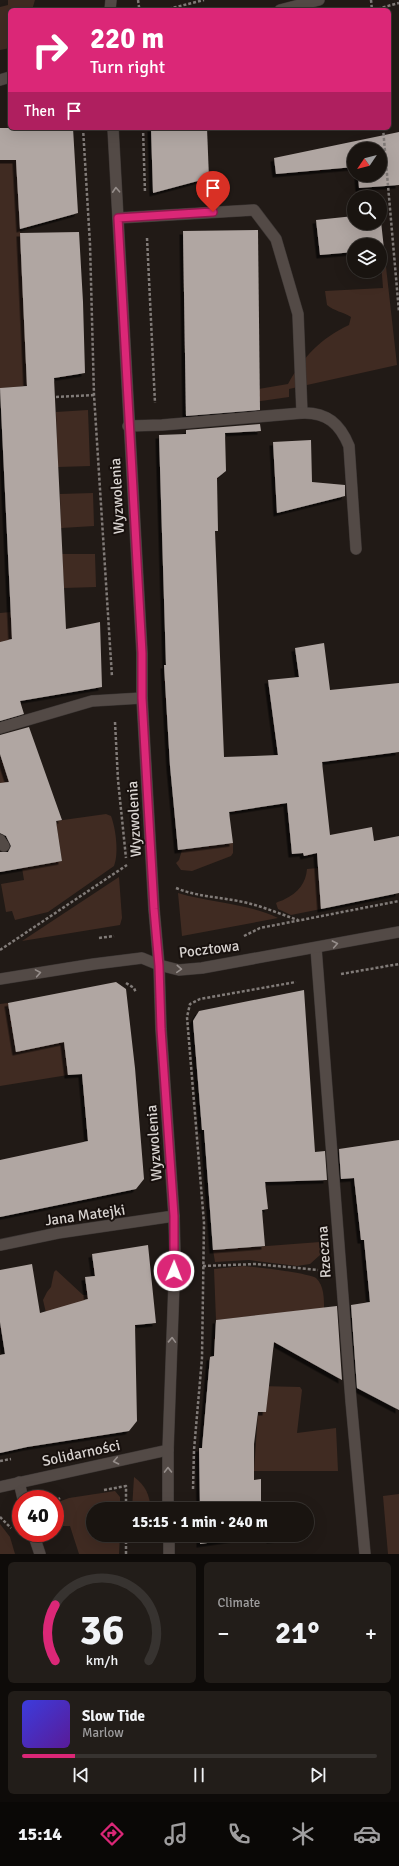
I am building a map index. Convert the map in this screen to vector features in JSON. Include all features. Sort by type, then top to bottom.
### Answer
[{"type":"street","points":[[288,8],[319,0]]},
{"type":"street","name":"Wyzwolenia","points":[[113,130],[128,426],[142,653],[142,698],[154,909],[159,966],[161,1029],[174,1216],[168,1502]]},
{"type":"street","points":[[118,218],[254,210],[276,239],[298,314],[302,412]]},
{"type":"street","points":[[128,426],[156,425],[302,412],[315,412],[328,419],[337,424],[344,433],[349,446],[356,549]]},
{"type":"street","points":[[0,728],[67,707],[113,699],[142,698]]},
{"type":"street","name":"Pocztowa","points":[[0,979],[142,958],[159,966],[179,970],[202,968],[399,932]]},
{"type":"street","name":"Rzeczna","points":[[316,948],[351,1401],[365,1554]]},
{"type":"street","name":"Jana Matejki","points":[[0,1245],[58,1233],[174,1216]]},
{"type":"street","name":"Solidarności","points":[[0,1487],[168,1450]]},
{"type":"street","points":[[19,1482],[21,1490]]},
{"type":"street","points":[[36,1542],[40,1554]]},
{"type":"street","points":[[169,1542],[169,1554]]},
{"type":"path","points":[[172,8],[204,0]]},
{"type":"path","points":[[380,8],[399,3]]},
{"type":"path","points":[[83,130],[90,244],[94,396],[118,780],[128,873]]},
{"type":"path","points":[[143,130],[156,425]]},
{"type":"path","points":[[383,130],[399,312]]},
{"type":"path","points":[[56,397],[94,396]]},
{"type":"path","points":[[0,950],[127,865]]},
{"type":"path","points":[[174,887],[203,896],[241,901],[299,920]]},
{"type":"path","points":[[239,939],[260,928],[399,901]]},
{"type":"path","points":[[193,1494],[194,1450],[202,1358],[204,1223],[187,1017],[190,1004],[205,998],[399,964]]},
{"type":"path","points":[[134,988],[137,995]]},
{"type":"path","points":[[203,1266],[256,1264],[310,1270]]},
{"type":"path","points":[[0,1461],[19,1458]]},
{"type":"path","points":[[103,1490],[126,1486],[126,1502]]},
{"type":"path","points":[[126,1542],[126,1554]]},
{"type":"shaded area","points":[[8,0],[35,0],[33,8],[8,8],[8,48],[0,50],[0,7],[8,5]]},
{"type":"shaded area","points":[[0,160],[17,160],[27,386],[0,388]]},
{"type":"shaded area","points":[[387,276],[397,365],[289,389],[289,397],[193,411],[192,400],[288,384],[300,365],[321,342],[349,325],[351,317],[327,305],[325,291],[383,288],[382,278],[387,278]]},
{"type":"shaded area","points":[[88,410],[90,466],[58,467],[56,412]]},
{"type":"shaded area","points":[[93,493],[94,526],[61,528],[60,494]]},
{"type":"shaded area","points":[[62,554],[95,554],[96,587],[64,588]]},
{"type":"shaded area","points":[[11,612],[12,639],[0,642],[0,613]]},
{"type":"shaded area","points":[[0,754],[8,778],[12,783],[0,817]]},
{"type":"shaded area","points":[[106,814],[111,816],[115,834],[117,848],[114,866],[48,912],[15,920],[12,911],[6,912],[1,884],[24,880],[22,868],[62,861],[56,821]]},
{"type":"shaded area","points":[[233,843],[233,853],[231,856],[192,871],[181,870],[176,863],[179,860],[182,850]]},
{"type":"shaded area","points":[[318,868],[321,909],[291,915],[278,909],[276,903],[290,897],[297,891],[305,879],[307,869]]},
{"type":"shaded area","points":[[119,877],[122,918],[120,925],[22,941]]},
{"type":"shaded area","points":[[178,893],[254,909],[278,918],[182,936]]},
{"type":"shaded area","points":[[8,1003],[16,1052],[63,1034],[68,1075],[0,1086],[0,1004]]},
{"type":"shaded area","points":[[320,1242],[320,1255],[310,1264],[297,1266],[249,1260],[215,1262],[213,1250]]},
{"type":"shaded area","points":[[243,1266],[293,1272],[316,1278],[321,1284],[324,1296],[324,1308],[216,1320],[214,1269]]},
{"type":"shaded area","points":[[56,1270],[83,1295],[97,1295],[50,1330],[43,1300],[51,1287],[54,1272]]},
{"type":"shaded area","points":[[260,1386],[300,1387],[302,1390],[297,1433],[336,1428],[338,1471],[254,1471],[258,1412],[266,1412],[268,1392]]},
{"type":"shaded area","points":[[134,1477],[146,1491],[150,1502],[132,1502]]},
{"type":"shaded area","points":[[115,1491],[120,1497],[120,1502],[86,1502],[86,1542],[120,1542],[119,1554],[79,1554],[70,1526],[64,1526],[64,1500]]},
{"type":"shaded area","points":[[399,1494],[399,1554],[388,1554],[383,1496]]},
{"type":"shaded area","points":[[0,1524],[10,1537],[15,1554],[0,1554]]},
{"type":"building","points":[[0,128],[8,128],[8,130],[73,130],[78,213],[20,229],[16,160],[0,160]]},
{"type":"building","points":[[151,130],[207,130],[209,178],[153,193]]},
{"type":"building","points":[[399,132],[399,185],[359,188],[359,182],[387,182],[387,142],[351,142]]},
{"type":"building","points":[[347,143],[347,168],[276,174],[274,158]]},
{"type":"building","points":[[347,217],[347,230],[382,230],[383,238],[347,238],[347,253],[320,255],[316,220]]},
{"type":"building","points":[[258,230],[260,410],[186,416],[183,231]]},
{"type":"building","points":[[79,232],[85,373],[54,378],[66,629],[100,622],[102,687],[20,701],[24,714],[0,721],[0,642],[12,639],[0,388],[27,386],[20,233]]},
{"type":"building","points":[[260,424],[261,431],[225,433],[226,471],[217,478],[218,531],[215,531],[224,757],[278,755],[268,680],[299,677],[295,648],[324,643],[330,690],[399,683],[399,752],[322,762],[330,835],[372,827],[374,841],[399,836],[399,893],[321,909],[317,853],[304,856],[303,853],[292,854],[287,803],[229,812],[233,843],[178,850],[170,766],[164,665],[166,665],[159,435],[186,434],[186,430]]},
{"type":"building","points":[[311,440],[312,482],[345,485],[345,496],[277,513],[273,442]]},
{"type":"building","points":[[29,727],[62,820],[56,821],[62,861],[0,872],[0,852],[8,852],[11,846],[6,836],[0,833],[0,783],[9,782],[0,754],[0,735]]},
{"type":"building","points":[[116,982],[126,989],[135,1068],[144,1179],[136,1189],[0,1217],[0,1160],[88,1141],[82,1074],[68,1075],[64,1042],[16,1052],[8,1003]]},
{"type":"building","points":[[304,990],[315,1152],[325,1151],[327,1180],[265,1182],[268,1209],[262,1210],[265,1246],[213,1250],[204,1130],[202,1130],[193,1021],[199,1011]]},
{"type":"building","points":[[399,1140],[399,1410],[357,1388],[351,1305],[370,1302],[364,1240],[361,1240],[354,1178],[341,1179],[339,1149]]},
{"type":"building","points":[[148,1245],[156,1323],[135,1325],[137,1421],[129,1431],[27,1447],[0,1453],[0,1355],[5,1354],[0,1322],[0,1270],[32,1264],[40,1313],[88,1299],[85,1277],[95,1276],[92,1254]]},
{"type":"building","points":[[337,1306],[342,1380],[274,1342],[266,1412],[258,1412],[254,1444],[254,1480],[261,1479],[261,1502],[200,1502],[199,1448],[202,1448],[210,1357],[214,1356],[216,1320]]},
{"type":"building","points":[[200,1542],[214,1542],[200,1544]]},
{"type":"route","points":[[174,1271],[174,1216],[161,1029],[159,966],[154,909],[142,698],[142,653],[128,426],[118,218],[213,212]]}]
